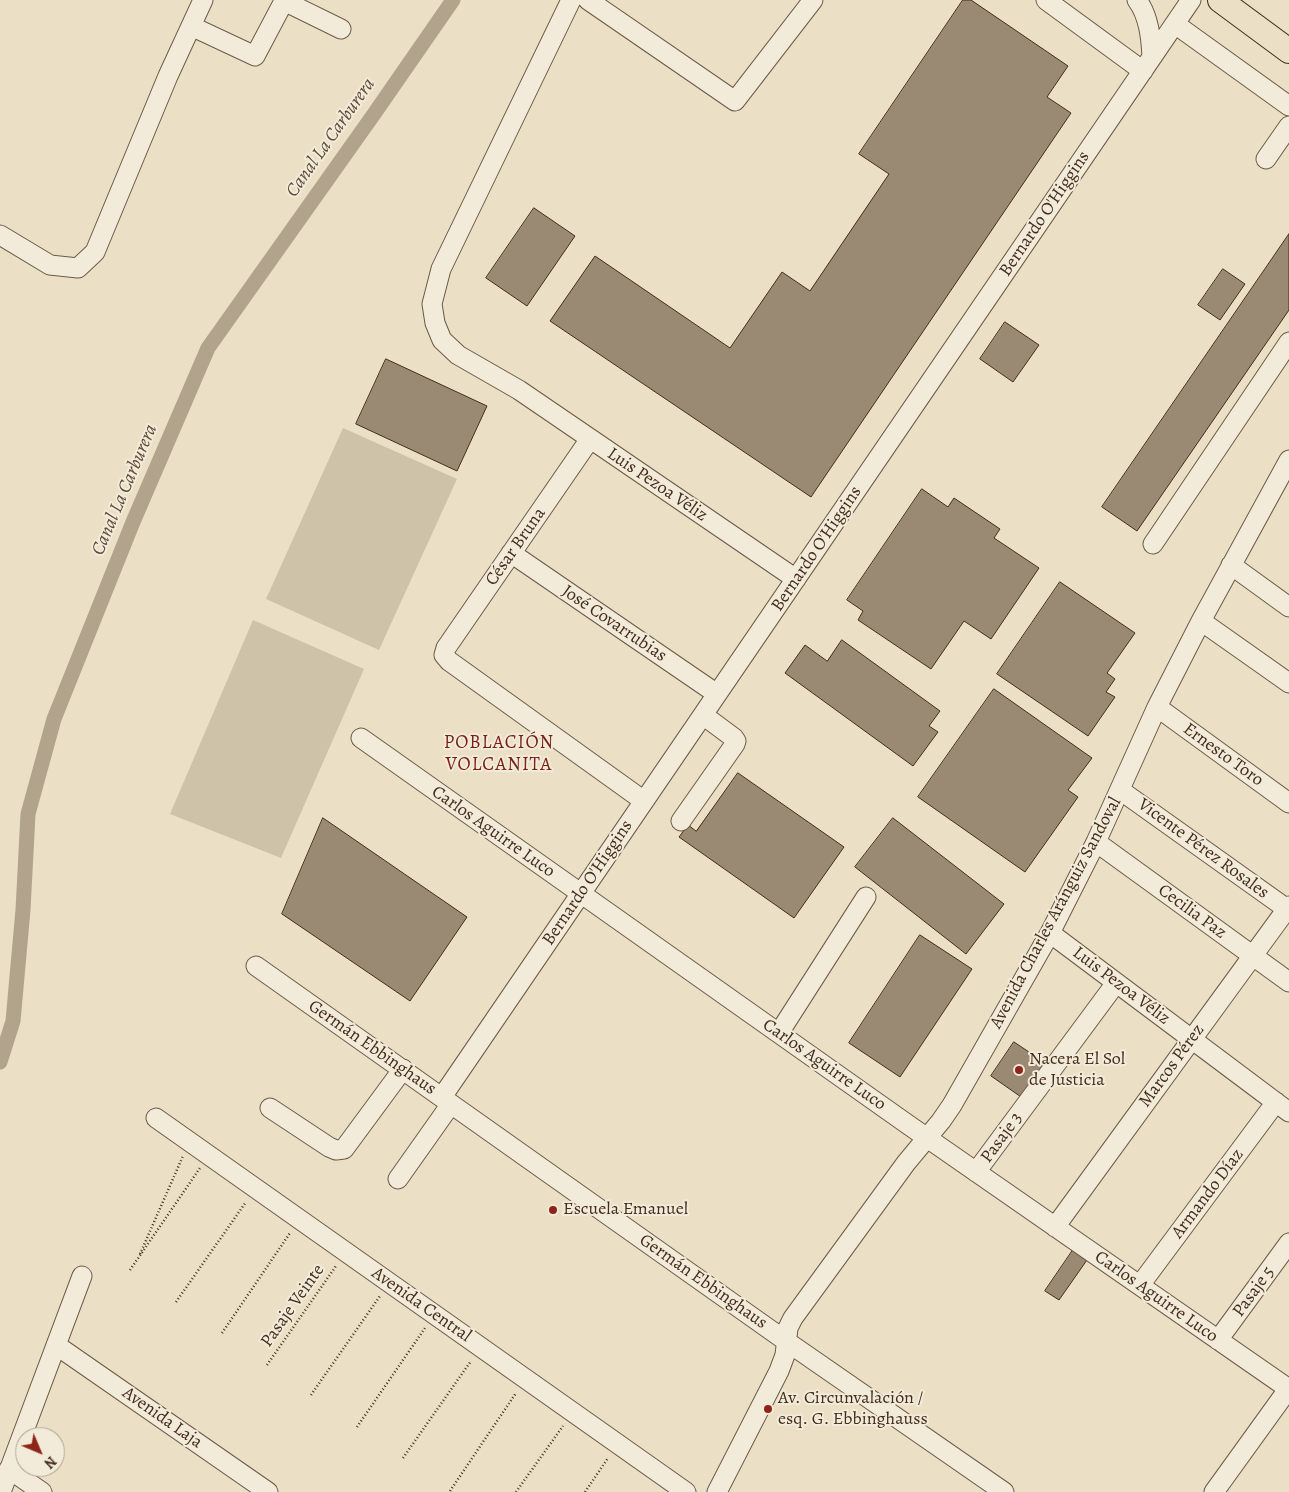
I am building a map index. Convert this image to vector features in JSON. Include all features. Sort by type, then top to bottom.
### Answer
[{"type":"main road","points":[[1220,0],[1289,51]]},
{"type":"street","points":[[0,235],[50,265],[78,268],[95,252],[168,76],[203,0]]},
{"type":"street","name":"Luis Pezoa Véliz","points":[[571,0],[441,269],[432,304],[435,323],[442,340],[458,355],[519,390],[796,579]]},
{"type":"street","points":[[588,0],[735,100],[813,0]]},
{"type":"street","points":[[1046,0],[1147,64],[1149,26],[1137,0]]},
{"type":"street","name":"Bernardo O'Higgins","points":[[398,1179],[581,894],[1191,0]]},
{"type":"street","points":[[191,26],[255,56],[284,1],[341,29]]},
{"type":"street","points":[[1175,24],[1289,106]]},
{"type":"street","points":[[1266,159],[1289,126]]},
{"type":"street","points":[[1153,544],[1289,342]]},
{"type":"street","name":"César Bruna","points":[[590,439],[446,648],[444,655],[449,661],[644,801]]},
{"type":"street","name":"Avenida Charles Aránguiz Sandoval","points":[[717,1492],[776,1379],[785,1355],[788,1328],[793,1318],[906,1163],[942,1121],[1050,933],[1096,842],[1158,707],[1201,621],[1231,565],[1286,471]]},
{"type":"street","name":"José Covarrubias","points":[[511,553],[717,694]]},
{"type":"street","points":[[1231,565],[1289,607]]},
{"type":"street","points":[[1201,621],[1289,682]]},
{"type":"street","name":"Ernesto Toro","points":[[1158,707],[1289,803]]},
{"type":"street","points":[[681,821],[736,741],[703,715]]},
{"type":"street","name":"Carlos Aguirre Luco","points":[[360,738],[976,1172],[1289,1389]]},
{"type":"street","name":"Vicente Pérez Rosales","points":[[1120,790],[1288,908]]},
{"type":"street","name":"Cecilia Paz","points":[[1096,842],[1289,982]]},
{"type":"street","points":[[779,1033],[866,898]]},
{"type":"street","name":"Marcos Pérez","points":[[1055,1227],[1288,908]]},
{"type":"street","name":"Luis Pezoa Véliz","points":[[1050,933],[1282,1107]]},
{"type":"street","name":"Germán Ebbinghaus","points":[[256,966],[786,1341],[1004,1492]]},
{"type":"street","name":"Pasaje 3","points":[[976,1172],[1116,982]]},
{"type":"street","points":[[270,1108],[329,1147],[336,1150],[344,1149],[403,1069]]},
{"type":"street","name":"Armando Díaz","points":[[1140,1286],[1282,1107]]},
{"type":"street","name":"Avenida Central","points":[[156,1118],[686,1492]]},
{"type":"street","name":"Pasaje 5","points":[[1218,1340],[1289,1243]]},
{"type":"street","points":[[1,1492],[82,1276]]},
{"type":"street","name":"Avenida Laja","points":[[56,1345],[266,1491]]},
{"type":"street","points":[[1214,1492],[1289,1389]]},
{"type":"street","points":[[9,1469],[42,1492]]},
{"type":"path","points":[[137,1260],[184,1153]]},
{"type":"path","points":[[130,1270],[202,1166]]},
{"type":"path","points":[[176,1302],[248,1198]]},
{"type":"path","points":[[222,1333],[293,1229]]},
{"type":"path","name":"Pasaje Veinte","points":[[267,1364],[339,1262]]},
{"type":"path","points":[[311,1395],[382,1292]]},
{"type":"path","points":[[357,1427],[428,1325]]},
{"type":"path","points":[[403,1458],[473,1358]]},
{"type":"path","points":[[450,1491],[519,1389]]},
{"type":"path","points":[[516,1492],[565,1422]]},
{"type":"path","points":[[585,1492],[611,1454]]},
{"type":"shaded area","points":[[343,428],[457,479],[379,650],[266,599]]},
{"type":"shaded area","points":[[253,620],[364,669],[281,858],[170,814]]},
{"type":"building","points":[[963,0],[971,0],[1068,66],[1047,97],[1071,113],[811,497],[550,321],[595,256],[730,348],[782,272],[810,291],[889,174],[859,154]]},
{"type":"building","points":[[534,208],[575,236],[527,306],[486,278]]},
{"type":"building","points":[[1289,234],[1289,310],[1137,531],[1102,507]]},
{"type":"building","points":[[1223,269],[1245,284],[1220,320],[1198,305]]},
{"type":"building","points":[[1005,322],[1039,345],[1013,382],[980,359]]},
{"type":"building","points":[[386,359],[487,406],[457,471],[356,424]]},
{"type":"building","points":[[922,489],[948,507],[954,498],[1000,529],[994,538],[1039,568],[991,639],[964,621],[931,669],[858,620],[863,611],[847,600]]},
{"type":"building","points":[[1060,582],[1135,633],[1107,673],[1115,679],[1106,692],[1115,697],[1088,736],[997,674]]},
{"type":"building","points":[[842,640],[940,711],[929,726],[938,732],[913,766],[785,673],[805,645],[827,661]]},
{"type":"building","points":[[994,689],[1092,758],[1068,790],[1078,797],[1025,872],[918,797]]},
{"type":"building","points":[[738,773],[844,847],[794,918],[679,837],[688,825],[696,831]]},
{"type":"building","points":[[323,818],[467,917],[410,1001],[282,914]]},
{"type":"building","points":[[893,818],[1004,904],[966,954],[855,867]]},
{"type":"building","points":[[920,935],[972,969],[900,1077],[849,1043]]},
{"type":"building","name":"Nacera El Sol de Justicia","points":[[1014,1042],[1047,1064],[1024,1099],[991,1076]]},
{"type":"building","points":[[1073,1250],[1087,1260],[1059,1300],[1045,1291]]},
{"type":"waterway","name":"Canal La Carburera","points":[[0,1062],[13,1021],[23,910],[28,814],[54,719],[133,522],[208,348],[453,0]]},
{"type":"place","name":"Nacera El Sol de Justicia","points":[[1019,1070]]},
{"type":"place","name":"Escuela Emanuel","points":[[553,1210]]},
{"type":"place","name":"Av. Circunvalación / esq. G. Ebbinghauss","points":[[768,1409]]},
{"type":"district","name":"POBLACIÓN VOLCANITA","points":[[499,754]]}]
